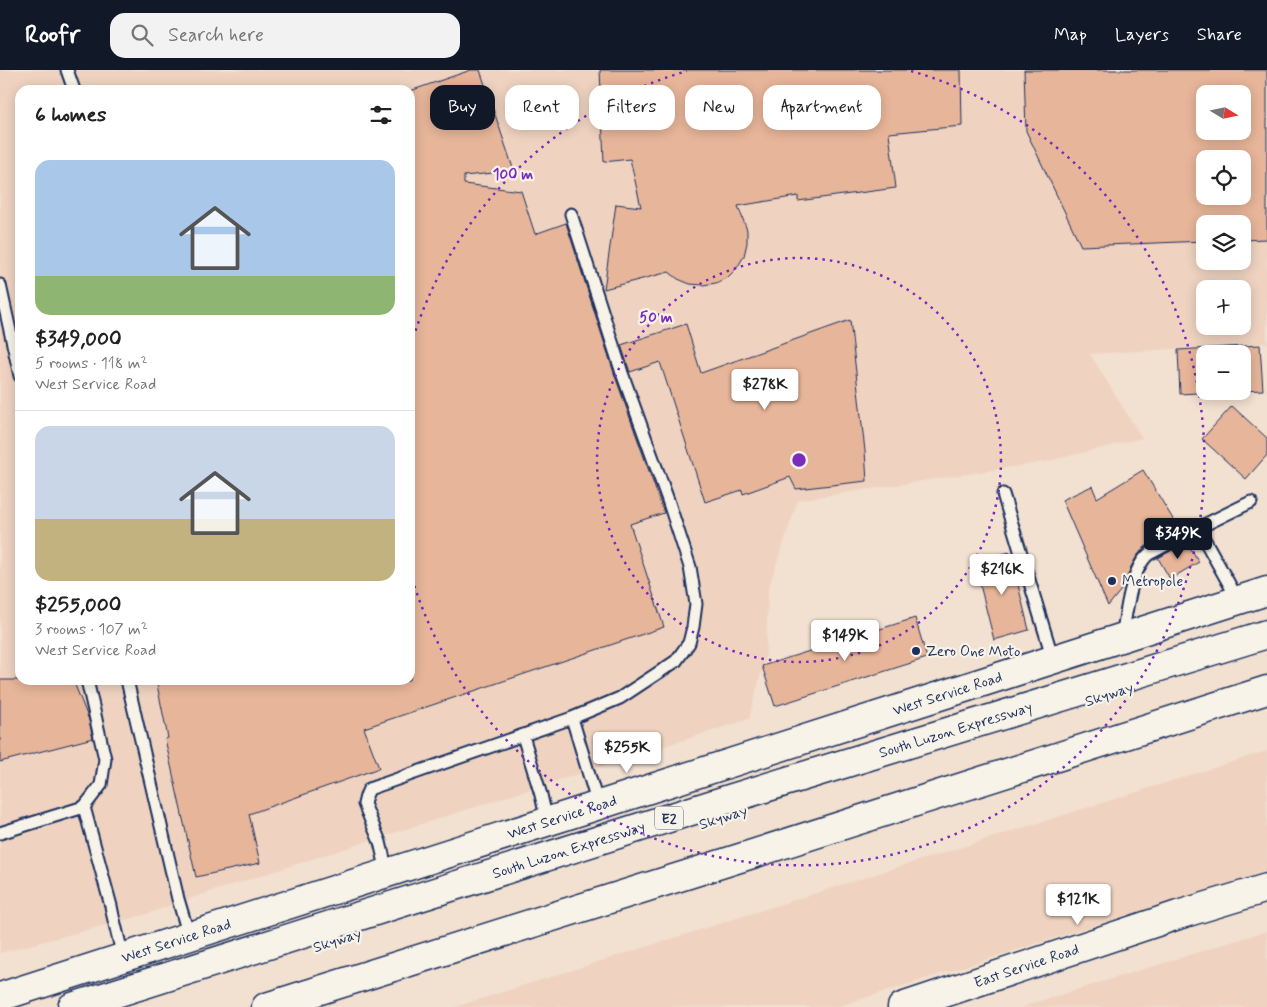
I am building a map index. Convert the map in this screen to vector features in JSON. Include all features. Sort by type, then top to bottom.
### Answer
[{"type":"main road","name":"West Service Road","points":[[0,997],[1267,591]]},
{"type":"main road","name":"South Luzon Expressway","points":[[72,1007],[729,799],[1267,634]]},
{"type":"main road","name":"Skyway","points":[[121,1007],[1267,644]]},
{"type":"main road","points":[[266,1007],[743,858],[1267,690]]},
{"type":"main road","points":[[299,1007],[744,861],[1267,698]]},
{"type":"main road","name":"East Service Road","points":[[902,1007],[1169,918],[1267,888]]},
{"type":"lane","points":[[67,70],[72,85]]},
{"type":"lane","points":[[387,872],[380,842],[364,804],[369,789],[523,736],[620,698],[676,661],[689,643],[696,604],[690,567],[622,373],[571,214]]},
{"type":"lane","points":[[0,286],[15,354]]},
{"type":"lane","points":[[1003,494],[1052,659]]},
{"type":"lane","points":[[1122,637],[1131,585],[1144,558],[1198,528],[1251,502]]},
{"type":"lane","points":[[1198,528],[1238,600]]},
{"type":"lane","points":[[0,833],[84,807],[101,785],[105,759],[88,685]]},
{"type":"lane","points":[[129,685],[178,899],[189,936]]},
{"type":"lane","points":[[572,718],[598,806]]},
{"type":"lane","points":[[523,736],[547,821]]},
{"type":"lane","points":[[84,807],[123,957]]},
{"type":"shaded area","points":[[0,70],[1267,70],[1267,343],[1196,345],[1196,347],[1090,354],[1142,438],[1045,462],[798,500],[768,589],[766,654],[749,719],[188,899],[147,914],[0,953]]},
{"type":"shaded area","points":[[1267,751],[1267,871],[836,1007],[455,1007]]},
{"type":"shaded area","points":[[1267,931],[1267,1007],[1021,1007]]},
{"type":"building","points":[[471,70],[480,70],[485,85],[430,85],[430,130],[495,130],[495,115],[514,171],[464,176],[464,184],[521,191],[535,234],[566,223],[615,376],[664,513],[630,524],[664,627],[364,728],[379,768],[249,814],[260,863],[196,877],[165,739],[168,738],[157,685],[415,685],[415,89]]},
{"type":"building","points":[[600,70],[961,70],[962,126],[889,133],[896,188],[798,201],[798,196],[738,206],[747,230],[744,256],[737,268],[728,277],[716,283],[690,284],[678,279],[669,272],[604,289],[616,204],[641,207],[630,159],[604,162],[603,130],[675,130],[675,85],[601,85]]},
{"type":"building","points":[[1024,70],[1267,70],[1267,239],[1251,240],[1251,215],[1196,215],[1196,241],[1081,246],[1026,131]]},
{"type":"building","points":[[850,320],[867,481],[796,489],[790,477],[743,494],[742,490],[705,502],[660,362],[630,372],[621,345],[686,324],[701,373]]},
{"type":"building","points":[[1260,345],[1263,390],[1251,391],[1251,346]]},
{"type":"building","points":[[1196,349],[1196,393],[1180,394],[1178,350]]},
{"type":"building","points":[[1232,406],[1267,438],[1267,455],[1246,479],[1202,439]]},
{"type":"building","points":[[1143,470],[1179,529],[1145,547],[1131,567],[1125,585],[1108,606],[1062,500],[1092,486],[1097,498]]},
{"type":"building","points":[[1187,542],[1199,562],[1170,579],[1158,558]]},
{"type":"building","points":[[1010,552],[1029,630],[994,640],[974,561]]},
{"type":"building","points":[[915,618],[927,658],[775,706],[762,666]]},
{"type":"building","points":[[0,680],[15,680],[15,685],[75,685],[89,720],[93,738],[0,762]]},
{"type":"place","name":"Metropole","points":[[1112,581]]},
{"type":"place","name":"Zero One Moto","points":[[916,651]]}]
